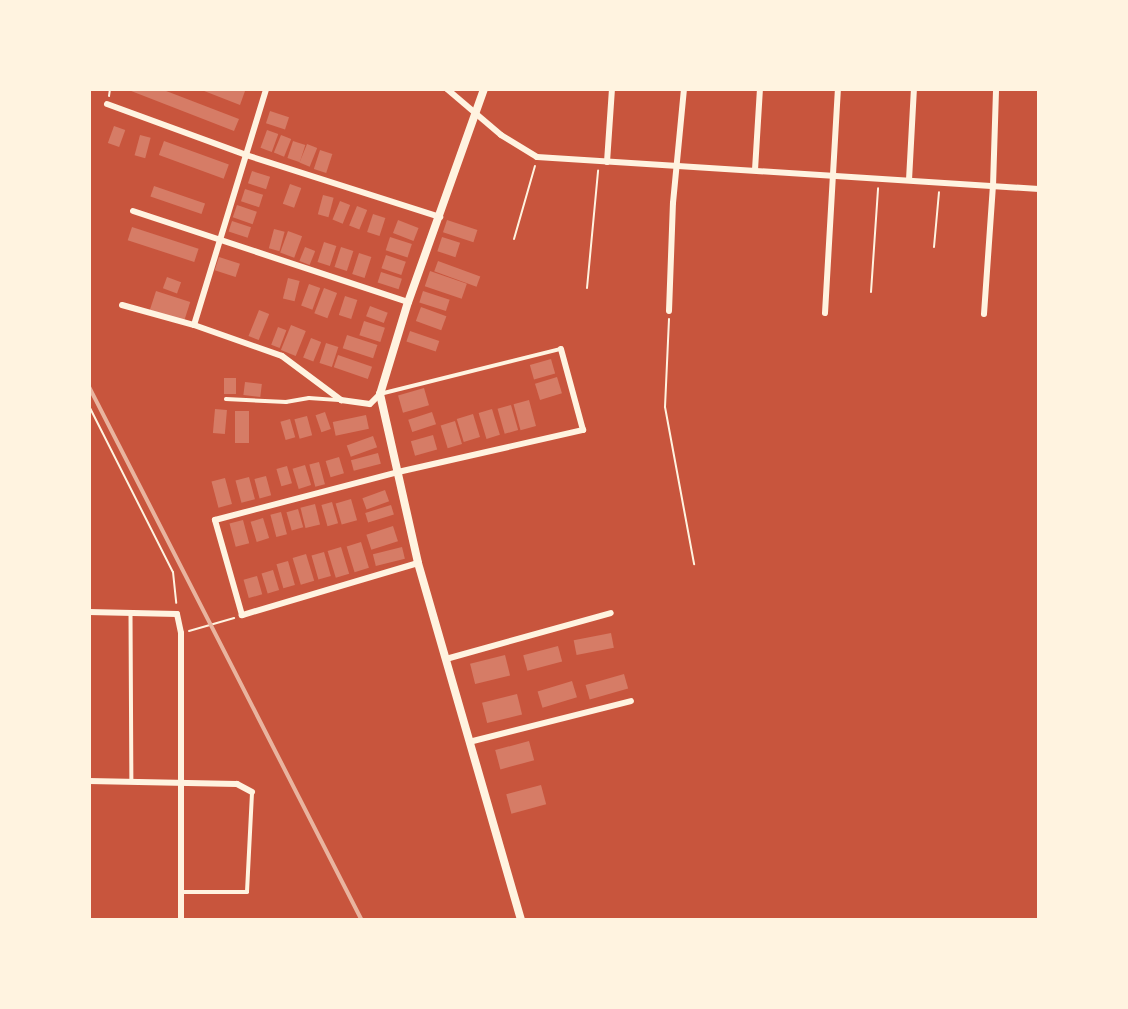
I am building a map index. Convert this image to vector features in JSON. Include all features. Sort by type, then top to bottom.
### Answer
[{"type":"street","points":[[194,325],[265,89]]},
{"type":"street","points":[[447,89],[475,114],[537,158],[1039,189]]},
{"type":"street","points":[[122,305],[194,325],[282,356],[341,400],[370,404],[380,394],[408,302],[484,89]]},
{"type":"street","points":[[603,161],[612,89]]},
{"type":"street","points":[[669,311],[684,89]]},
{"type":"street","points":[[755,170],[760,89]]},
{"type":"street","points":[[825,313],[838,89]]},
{"type":"street","points":[[909,180],[915,89]]},
{"type":"street","points":[[984,314],[993,186],[996,89]]},
{"type":"street","points":[[107,104],[246,155],[440,217]]},
{"type":"street","points":[[133,211],[408,302]]},
{"type":"street","points":[[418,563],[242,615],[215,520],[398,472],[583,430],[561,349]]},
{"type":"street","points":[[380,394],[418,563],[520,920]]},
{"type":"street","points":[[89,612],[177,614],[181,633],[181,920]]},
{"type":"street","points":[[446,659],[611,613]]},
{"type":"street","points":[[468,742],[631,701]]},
{"type":"street","points":[[89,781],[237,784],[252,792]]},
{"type":"lane","points":[[380,394],[561,349]]},
{"type":"lane","points":[[226,399],[286,402],[309,398],[341,400]]},
{"type":"lane","points":[[131,613],[132,783]]},
{"type":"lane","points":[[181,892],[247,892],[252,792]]},
{"type":"path","points":[[513,239],[537,158]]},
{"type":"path","points":[[587,288],[603,161]]},
{"type":"path","points":[[872,292],[878,178]]},
{"type":"path","points":[[934,247],[940,182]]},
{"type":"path","points":[[669,311],[665,407],[694,564]]},
{"type":"path","points":[[89,406],[173,572],[177,614]]},
{"type":"path","points":[[181,633],[242,615]]},
{"type":"building","points":[[126,89],[161,89],[239,119],[234,131]]},
{"type":"building","points":[[199,89],[241,89],[245,91],[240,105]]},
{"type":"building","points":[[270,111],[289,117],[285,130],[266,123]]},
{"type":"building","points":[[114,126],[125,130],[119,147],[108,143]]},
{"type":"building","points":[[267,130],[278,134],[272,152],[261,148]]},
{"type":"building","points":[[140,135],[151,138],[145,158],[135,155]]},
{"type":"building","points":[[281,135],[291,139],[284,157],[274,153]]},
{"type":"building","points":[[164,141],[229,165],[224,179],[159,155]]},
{"type":"building","points":[[293,141],[305,145],[300,162],[287,158]]},
{"type":"building","points":[[307,144],[317,148],[310,167],[300,163]]},
{"type":"building","points":[[320,150],[332,154],[326,173],[314,169]]},
{"type":"building","points":[[252,171],[270,177],[266,189],[248,183]]},
{"type":"building","points":[[290,184],[301,188],[294,208],[283,204]]},
{"type":"building","points":[[154,186],[205,204],[201,214],[150,196]]},
{"type":"building","points":[[245,189],[263,195],[259,207],[241,201]]},
{"type":"building","points":[[323,195],[334,198],[328,217],[318,214]]},
{"type":"building","points":[[340,201],[350,205],[343,224],[333,220]]},
{"type":"building","points":[[237,205],[257,212],[253,224],[233,217]]},
{"type":"building","points":[[357,206],[367,210],[359,230],[349,225]]},
{"type":"building","points":[[373,214],[385,218],[379,236],[367,232]]},
{"type":"building","points":[[398,220],[419,228],[414,241],[393,233]]},
{"type":"building","points":[[447,220],[477,230],[473,242],[443,232]]},
{"type":"building","points":[[232,221],[251,227],[248,238],[229,231]]},
{"type":"building","points":[[132,227],[199,249],[194,262],[128,240]]},
{"type":"building","points":[[274,229],[285,232],[279,251],[269,248]]},
{"type":"building","points":[[288,231],[302,236],[294,258],[280,253]]},
{"type":"building","points":[[390,237],[412,244],[408,257],[386,250]]},
{"type":"building","points":[[442,237],[460,243],[455,257],[437,251]]},
{"type":"building","points":[[324,242],[336,246],[330,266],[318,262]]},
{"type":"building","points":[[305,247],[315,251],[310,265],[299,261]]},
{"type":"building","points":[[341,247],[353,251],[347,271],[335,267]]},
{"type":"building","points":[[359,253],[371,257],[365,278],[352,274]]},
{"type":"building","points":[[386,255],[406,262],[401,275],[381,268]]},
{"type":"building","points":[[219,257],[240,264],[236,277],[215,270]]},
{"type":"building","points":[[438,261],[480,276],[477,287],[434,271]]},
{"type":"building","points":[[430,271],[467,284],[462,299],[425,286]]},
{"type":"building","points":[[381,272],[402,279],[399,289],[378,282]]},
{"type":"building","points":[[167,277],[181,282],[177,293],[163,288]]},
{"type":"building","points":[[288,278],[300,281],[295,301],[283,298]]},
{"type":"building","points":[[309,284],[320,288],[312,310],[301,306]]},
{"type":"building","points":[[324,288],[337,293],[327,318],[314,313]]},
{"type":"building","points":[[156,291],[190,302],[184,321],[150,310]]},
{"type":"building","points":[[423,291],[450,300],[446,311],[419,302]]},
{"type":"building","points":[[345,296],[357,300],[351,319],[339,315]]},
{"type":"building","points":[[370,306],[388,313],[384,323],[366,316]]},
{"type":"building","points":[[421,307],[446,316],[441,330],[416,321]]},
{"type":"building","points":[[259,310],[269,314],[259,340],[249,336]]},
{"type":"building","points":[[364,321],[385,328],[380,342],[359,335]]},
{"type":"building","points":[[291,325],[306,331],[296,356],[281,350]]},
{"type":"building","points":[[278,327],[286,330],[280,348],[271,345]]},
{"type":"building","points":[[410,331],[439,341],[436,351],[406,341]]},
{"type":"building","points":[[347,335],[377,345],[373,358],[343,348]]},
{"type":"building","points":[[311,338],[321,342],[313,362],[303,357]]},
{"type":"building","points":[[326,343],[338,347],[332,367],[320,363]]},
{"type":"building","points":[[338,355],[372,367],[368,379],[334,367]]},
{"type":"building","points":[[551,359],[555,373],[534,379],[530,365]]},
{"type":"building","points":[[557,377],[562,393],[540,400],[535,384]]},
{"type":"building","points":[[224,378],[236,378],[236,394],[224,394]]},
{"type":"building","points":[[245,382],[262,384],[260,397],[243,395]]},
{"type":"building","points":[[424,388],[429,405],[403,413],[398,395]]},
{"type":"building","points":[[529,400],[536,426],[521,430],[514,404]]},
{"type":"building","points":[[511,405],[518,430],[505,434],[498,409]]},
{"type":"building","points":[[215,409],[227,410],[225,434],[213,433]]},
{"type":"building","points":[[492,409],[500,435],[487,439],[479,413]]},
{"type":"building","points":[[235,411],[249,411],[249,443],[235,443]]},
{"type":"building","points":[[325,412],[331,429],[321,432],[316,415]]},
{"type":"building","points":[[432,412],[436,424],[412,432],[408,420]]},
{"type":"building","points":[[473,414],[480,437],[464,442],[457,419]]},
{"type":"building","points":[[366,415],[369,429],[336,436],[333,422]]},
{"type":"building","points":[[307,416],[312,435],[300,439],[294,419]]},
{"type":"building","points":[[290,419],[295,437],[286,440],[280,422]]},
{"type":"building","points":[[455,421],[462,444],[448,448],[441,425]]},
{"type":"building","points":[[433,435],[437,449],[415,456],[411,441]]},
{"type":"building","points":[[373,436],[377,447],[351,457],[347,446]]},
{"type":"building","points":[[378,453],[381,464],[354,471],[351,460]]},
{"type":"building","points":[[339,457],[344,473],[331,477],[326,461]]},
{"type":"building","points":[[319,462],[325,484],[315,487],[309,465]]},
{"type":"building","points":[[305,465],[311,485],[299,489],[293,469]]},
{"type":"building","points":[[287,466],[292,483],[281,486],[276,469]]},
{"type":"building","points":[[266,476],[271,495],[260,498],[254,479]]},
{"type":"building","points":[[249,477],[255,499],[241,503],[235,481]]},
{"type":"building","points":[[225,478],[232,504],[218,508],[211,482]]},
{"type":"building","points":[[385,490],[389,501],[367,509],[362,498]]},
{"type":"building","points":[[351,499],[357,520],[342,525],[336,503]]},
{"type":"building","points":[[332,502],[338,523],[327,526],[321,505]]},
{"type":"building","points":[[315,504],[320,524],[306,528],[300,508]]},
{"type":"building","points":[[391,505],[394,515],[368,522],[365,513]]},
{"type":"building","points":[[298,509],[303,527],[292,531],[286,512]]},
{"type":"building","points":[[281,512],[287,534],[276,537],[270,515]]},
{"type":"building","points":[[263,518],[269,538],[257,542],[251,522]]},
{"type":"building","points":[[243,520],[249,543],[236,547],[229,524]]},
{"type":"building","points":[[393,526],[398,541],[371,550],[366,535]]},
{"type":"building","points":[[361,542],[369,568],[355,572],[347,546]]},
{"type":"building","points":[[341,547],[349,574],[336,578],[328,551]]},
{"type":"building","points":[[402,547],[405,559],[376,566],[373,554]]},
{"type":"building","points":[[324,552],[331,576],[318,580],[312,556]]},
{"type":"building","points":[[306,554],[314,581],[301,585],[293,558]]},
{"type":"building","points":[[288,561],[295,585],[283,588],[276,564]]},
{"type":"building","points":[[273,570],[279,590],[268,594],[262,574]]},
{"type":"building","points":[[257,576],[262,594],[249,598],[244,580]]},
{"type":"building","points":[[611,633],[614,648],[577,655],[574,640]]},
{"type":"building","points":[[558,646],[562,661],[527,671],[523,655]]},
{"type":"building","points":[[505,655],[510,675],[475,684],[470,664]]},
{"type":"building","points":[[624,674],[628,688],[590,699],[586,685]]},
{"type":"building","points":[[572,681],[577,697],[543,708],[538,692]]},
{"type":"building","points":[[517,694],[522,714],[487,723],[482,703]]},
{"type":"building","points":[[529,741],[534,760],[500,769],[495,750]]},
{"type":"building","points":[[541,785],[546,804],[511,814],[506,794]]},
{"type":"railway","points":[[89,386],[362,920]]}]
